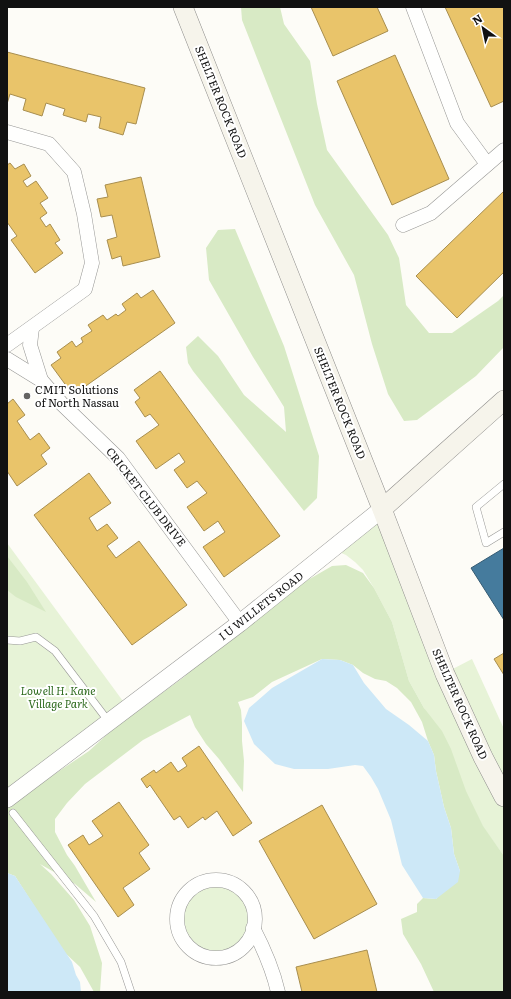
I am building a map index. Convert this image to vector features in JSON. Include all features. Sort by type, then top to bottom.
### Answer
[{"type":"main road","name":"SHELTER ROCK ROAD","points":[[183,7],[382,509],[445,674],[483,757],[504,797]]},
{"type":"main road","name":"I U WILLETS ROAD","points":[[382,509],[504,400]]},
{"type":"street","points":[[413,7],[457,123],[487,164]]},
{"type":"street","points":[[7,132],[49,144],[74,172],[84,214],[92,263],[85,289],[32,328],[7,344]]},
{"type":"street","points":[[403,225],[431,213],[504,150]]},
{"type":"street","name":"CRICKET CLUB DRIVE","points":[[32,328],[30,345],[41,380]]},
{"type":"street","name":"CRICKET CLUB DRIVE","points":[[7,359],[41,380],[67,409],[107,447],[131,474],[240,623]]},
{"type":"street","name":"I U WILLETS ROAD","points":[[10,806],[110,723],[240,623],[382,509]]},
{"type":"street","points":[[254,928],[249,939],[242,947],[231,954],[219,958],[206,956],[194,951],[184,942],[178,931],[176,919],[178,907],[184,896],[193,887],[204,881],[216,880],[229,882],[240,888],[248,896],[253,907],[255,917],[254,928],[275,978],[278,992]]},
{"type":"lane","points":[[504,484],[476,507],[486,543],[504,532]]},
{"type":"lane","points":[[7,640],[20,641],[36,637],[55,651],[110,723]]},
{"type":"lane","points":[[10,806],[94,916],[121,962],[131,992]]},
{"type":"green space","points":[[241,7],[280,7],[284,24],[310,61],[327,150],[388,235],[399,258],[406,305],[429,333],[452,333],[498,301],[504,295],[504,347],[476,376],[417,420],[404,421],[388,394],[372,344],[354,275],[315,205],[242,20]]},
{"type":"green space","points":[[235,229],[284,346],[319,456],[317,498],[304,511],[188,363],[186,347],[198,336],[218,356],[244,395],[286,432],[284,407],[253,357],[209,280],[206,248],[218,230]]},
{"type":"green space","points":[[382,509],[445,673],[472,659],[504,729],[504,856],[483,827],[409,681],[392,622],[374,588],[363,570],[355,562],[346,555],[337,551]]},
{"type":"green space","name":"Lowell H. Kane Village Park","points":[[7,543],[128,708],[7,799]]},
{"type":"green space","points":[[7,556],[27,582],[46,612],[16,597],[7,590]]},
{"type":"green space","points":[[346,565],[363,573],[374,588],[392,622],[409,681],[424,708],[442,731],[451,749],[466,791],[483,826],[504,856],[504,992],[434,992],[421,964],[403,934],[401,919],[417,912],[417,904],[423,898],[436,899],[460,871],[454,854],[451,828],[444,807],[434,755],[422,722],[411,702],[397,688],[386,681],[375,679],[363,673],[353,665],[340,660],[322,659],[272,682],[253,697],[238,702],[241,710],[242,723],[244,761],[243,792],[206,744],[195,727],[190,715],[143,740],[85,784],[67,803],[55,819],[55,832],[67,855],[96,902],[75,884],[40,864],[74,900],[90,926],[102,963],[100,992],[94,992],[80,967],[63,951],[15,876],[7,873],[7,806],[89,751],[113,729],[184,677],[209,651],[294,588],[332,566]]},
{"type":"green space","points":[[216,880],[231,883],[238,887],[248,897],[252,904],[255,919],[252,934],[248,941],[238,951],[231,955],[216,958],[201,955],[194,951],[184,941],[180,934],[177,919],[180,904],[184,897],[194,887],[201,883]]},
{"type":"water","points":[[322,659],[340,660],[353,665],[364,683],[386,709],[409,725],[428,741],[434,755],[444,807],[451,828],[454,854],[460,871],[458,882],[436,899],[423,898],[402,865],[391,820],[378,789],[363,766],[355,765],[328,769],[294,769],[275,764],[254,744],[244,721],[249,708],[272,688]]},
{"type":"water","points":[[7,873],[15,876],[72,962],[80,982],[81,992],[7,992]]},
{"type":"building: Homes","points":[[311,7],[377,7],[388,31],[333,56]]},
{"type":"building: Homes","points":[[445,7],[504,7],[504,101],[491,107]]},
{"type":"building: Homes","points":[[7,52],[145,88],[136,124],[127,122],[123,135],[99,128],[101,117],[88,114],[86,122],[63,115],[65,109],[46,103],[42,116],[23,110],[26,99],[10,94],[7,104]]},
{"type":"building: Homes","points":[[395,55],[449,179],[392,205],[337,81]]},
{"type":"building: Homes","points":[[10,163],[15,169],[24,164],[31,176],[23,181],[27,187],[36,181],[48,198],[40,203],[47,213],[40,218],[46,227],[50,224],[60,240],[55,243],[63,253],[35,273],[11,240],[17,236],[7,222],[7,165]]},
{"type":"building: Homes","points":[[141,177],[160,257],[123,266],[121,256],[112,259],[107,240],[117,237],[112,215],[101,217],[97,199],[108,197],[105,185]]},
{"type":"building: Homes","points":[[504,191],[504,272],[457,318],[416,276]]},
{"type":"building: Homes","points":[[153,290],[175,323],[73,395],[51,365],[61,358],[57,352],[72,341],[76,347],[83,342],[81,338],[92,331],[88,325],[103,315],[107,320],[116,314],[118,316],[126,310],[122,304],[137,293],[141,298]]},
{"type":"building: Homes","points":[[160,371],[280,536],[224,577],[203,547],[225,532],[218,521],[204,531],[187,507],[207,493],[197,481],[187,488],[174,470],[185,462],[179,453],[156,469],[136,441],[159,425],[150,414],[145,417],[135,402],[140,398],[134,390]]},
{"type":"building: Homes","points":[[13,399],[25,415],[17,421],[30,440],[39,433],[50,448],[41,455],[47,464],[17,486],[7,471],[7,404]]},
{"type":"building: Homes","points":[[89,473],[111,503],[89,518],[97,531],[107,524],[118,538],[107,546],[116,558],[139,541],[187,605],[132,645],[34,515]]},
{"type":"building: Homes","points":[[504,653],[504,675],[494,659]]},
{"type":"building: Homes","points":[[199,746],[252,823],[233,836],[217,811],[205,820],[203,817],[188,828],[180,816],[174,820],[150,785],[147,788],[141,779],[154,770],[156,773],[171,762],[178,772],[187,766],[182,758]]},
{"type":"building: Homes","points":[[119,802],[149,845],[139,853],[150,869],[123,888],[134,905],[118,917],[68,845],[83,835],[89,845],[103,836],[92,821]]},
{"type":"building: Homes","points":[[322,805],[377,904],[314,939],[259,841]]},
{"type":"building: Homes","points":[[367,950],[377,992],[302,992],[296,967]]},
{"type":"building: Public","points":[[504,548],[504,620],[471,568]]},
{"type":"place","name":"CMIT Solutions of North Nassau","points":[[27,396]]}]
